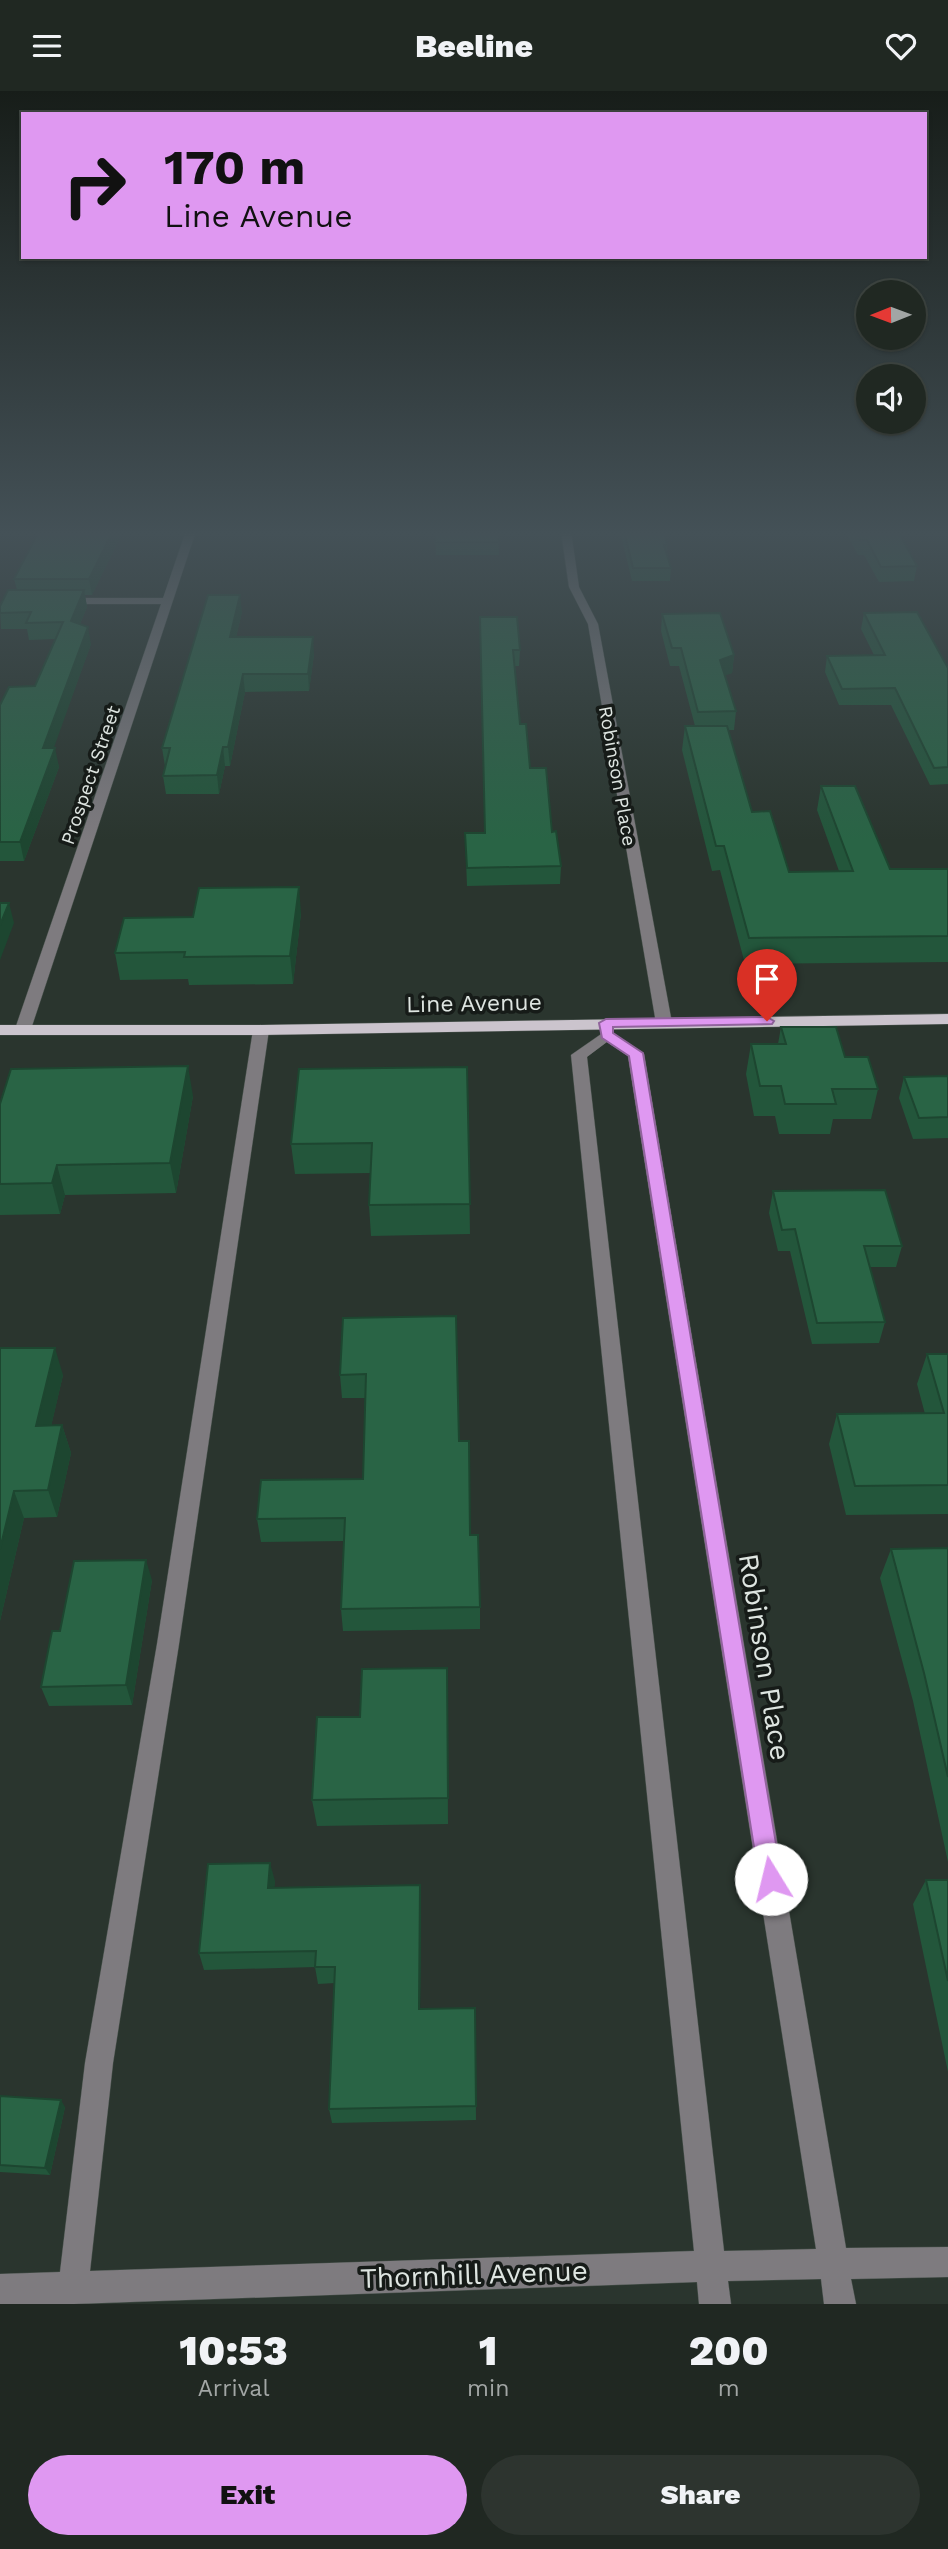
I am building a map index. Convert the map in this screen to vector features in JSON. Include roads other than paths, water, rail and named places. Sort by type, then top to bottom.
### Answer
[{"type":"main road","name":"Line Avenue","points":[[0,1030],[606,1029],[664,1023],[948,1019]]},
{"type":"street","name":"Prospect Street","points":[[23,1029],[157,634]]},
{"type":"street","name":"Robinson Place","points":[[595,634],[664,1023]]},
{"type":"street","name":"Robinson Place","points":[[606,1029],[636,1053],[839,2304]]},
{"type":"street","points":[[606,1029],[579,1055],[715,2304]]},
{"type":"street","points":[[73,2289],[99,2063],[168,1644],[261,1030]]},
{"type":"street","name":"Thornhill Avenue","points":[[0,2288],[73,2289],[711,2266],[948,2262]]}]
